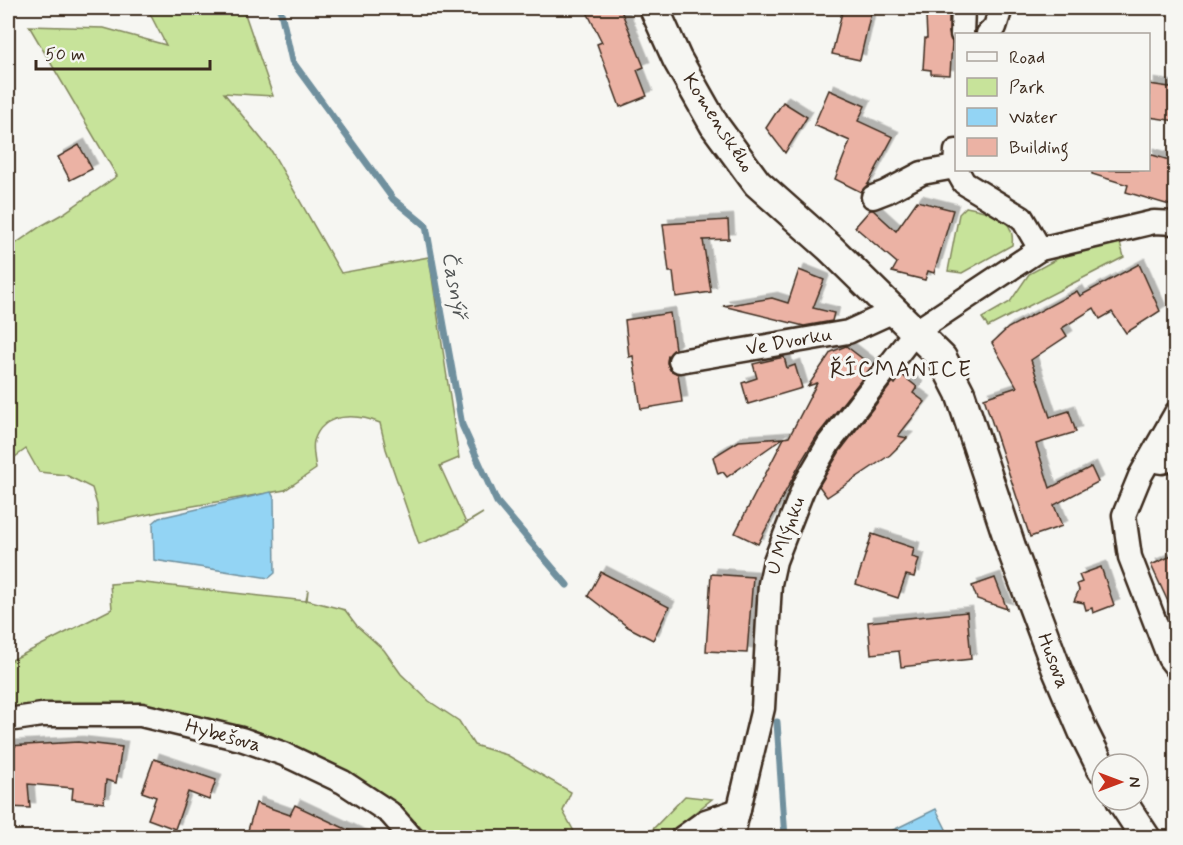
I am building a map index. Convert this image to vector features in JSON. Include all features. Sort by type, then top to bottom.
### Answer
[{"type":"main road","name":"Komenského","points":[[654,8],[677,59],[715,126],[757,183],[830,248],[915,332]]},
{"type":"main road","name":"Husova","points":[[915,332],[942,358],[960,393],[1012,550],[1069,700],[1094,752]]},
{"type":"main road","points":[[1129,812],[1146,837]]},
{"type":"street","points":[[963,8],[963,33]]},
{"type":"street","points":[[989,33],[994,27],[1001,8]]},
{"type":"street","points":[[873,197],[955,159]]},
{"type":"street","points":[[960,171],[964,183],[1023,218],[1040,249],[1154,222],[1176,223]]},
{"type":"street","name":"U Mlýnku","points":[[732,837],[763,708],[770,584],[785,532],[805,484],[817,462],[915,332],[1040,249]]},
{"type":"street","name":"Ve Dvorku","points":[[680,361],[848,332],[894,311]]},
{"type":"street","points":[[1176,413],[1140,476],[1125,515],[1130,557],[1169,658],[1176,667]]},
{"type":"street","points":[[1149,460],[1162,462],[1176,459]]},
{"type":"street","name":"Hybešova","points":[[8,720],[42,715],[141,715],[241,739],[284,754],[343,782],[390,813],[411,837]]},
{"type":"street","points":[[682,837],[706,821],[739,810],[750,837]]},
{"type":"green space","points":[[147,8],[243,8],[273,96],[224,93],[272,152],[341,273],[429,257],[459,458],[440,466],[466,523],[483,513],[459,528],[419,544],[386,449],[380,423],[362,418],[342,417],[325,424],[314,441],[316,469],[285,490],[98,525],[97,505],[92,488],[66,475],[39,472],[26,449],[8,462],[8,249],[117,176],[29,26],[104,28],[166,45]]},
{"type":"green space","points":[[966,207],[991,213],[1005,221],[1010,227],[1012,245],[962,273],[948,271],[959,214]]},
{"type":"green space","points":[[1119,239],[1124,257],[988,327],[982,318],[1010,302],[1029,274],[1077,248]]},
{"type":"green space","points":[[136,582],[306,601],[308,590],[307,600],[345,610],[357,626],[384,650],[401,674],[429,701],[459,721],[474,745],[507,755],[571,792],[563,811],[577,837],[429,837],[411,817],[379,791],[297,747],[252,729],[149,707],[55,705],[8,708],[8,662],[112,609],[110,584]]},
{"type":"green space","points":[[685,796],[712,799],[664,837],[639,837],[649,833]]},
{"type":"water","points":[[271,492],[274,498],[275,573],[269,578],[154,560],[153,523],[159,518]]},
{"type":"water","points":[[936,809],[950,837],[879,837]]},
{"type":"building","points":[[585,8],[620,8],[644,67],[637,70],[647,96],[620,107],[597,44],[602,42]]},
{"type":"building","points":[[843,8],[872,8],[860,60],[832,54]]},
{"type":"building","points":[[949,14],[949,33],[952,42],[950,75],[931,74],[931,70],[923,69],[925,38],[927,38],[926,16]]},
{"type":"building","points":[[1150,84],[1176,88],[1176,121],[1150,117]]},
{"type":"building","points":[[829,90],[865,106],[858,121],[893,137],[868,184],[861,192],[835,179],[850,141],[814,125]]},
{"type":"building","points":[[783,102],[807,117],[785,153],[766,128]]},
{"type":"building","points":[[79,145],[92,169],[70,180],[58,157]]},
{"type":"building","points":[[1150,154],[1176,162],[1176,207],[1126,192],[1128,185],[1092,174],[1092,171],[1150,171]]},
{"type":"building","points":[[917,201],[953,210],[934,273],[928,271],[925,280],[892,272],[897,263],[855,227],[870,210],[873,210],[896,231]]},
{"type":"building","points":[[728,220],[729,239],[703,240],[711,292],[676,297],[673,272],[669,272],[663,224]]},
{"type":"building","points":[[1139,264],[1160,311],[1126,333],[1112,312],[1100,319],[1094,308],[1062,328],[1067,336],[1031,360],[1050,417],[1069,411],[1076,432],[1036,444],[1050,488],[1091,467],[1098,482],[1054,505],[1062,526],[1030,537],[984,398],[1017,387],[992,343],[1008,328],[1077,291],[1080,296]]},
{"type":"building","points":[[799,270],[824,280],[813,308],[834,313],[832,321],[804,326],[723,306],[772,298],[788,303]]},
{"type":"building","points":[[670,313],[675,349],[668,356],[667,363],[670,370],[678,374],[682,402],[641,409],[633,356],[629,357],[625,320]]},
{"type":"building","points":[[846,346],[872,366],[817,436],[758,544],[735,533],[784,438],[789,437],[817,383],[808,386],[831,352]]},
{"type":"building","points":[[784,357],[787,368],[795,365],[802,388],[748,404],[742,383],[757,378],[753,364]]},
{"type":"building","points":[[902,375],[917,387],[913,393],[925,402],[898,436],[907,438],[890,455],[827,497],[819,486],[840,451],[893,382],[895,384]]},
{"type":"building","points":[[783,438],[727,477],[723,472],[718,474],[713,457],[739,441]]},
{"type":"building","points":[[872,534],[914,548],[912,557],[919,559],[914,577],[906,575],[898,598],[856,584]]},
{"type":"building","points":[[1176,554],[1176,619],[1151,565]]},
{"type":"building","points":[[1101,567],[1114,605],[1093,613],[1092,608],[1086,610],[1084,603],[1074,601],[1079,590],[1077,584],[1082,582],[1079,575]]},
{"type":"building","points":[[601,572],[669,607],[653,640],[628,627],[588,596]]},
{"type":"building","points":[[711,574],[753,577],[747,653],[706,651]]},
{"type":"building","points":[[995,578],[1007,609],[977,599],[972,586]]},
{"type":"building","points":[[967,612],[971,659],[901,667],[899,651],[871,654],[868,622]]},
{"type":"building","points":[[78,742],[122,747],[116,783],[106,780],[104,803],[72,799],[73,788],[28,784],[30,808],[8,807],[8,746]]},
{"type":"building","points":[[154,759],[216,780],[209,800],[188,792],[175,829],[148,819],[156,797],[142,792]]},
{"type":"building","points":[[256,803],[290,815],[295,805],[363,837],[246,837]]},
{"type":"waterway","name":"Časnýř","points":[[280,8],[292,61],[393,199],[426,226],[462,425],[497,502],[567,585]]},
{"type":"waterway","name":"Časnýř","points":[[777,722],[785,838]]},
{"type":"district","name":"ŘÍCMANICE","points":[[901,370]]}]
